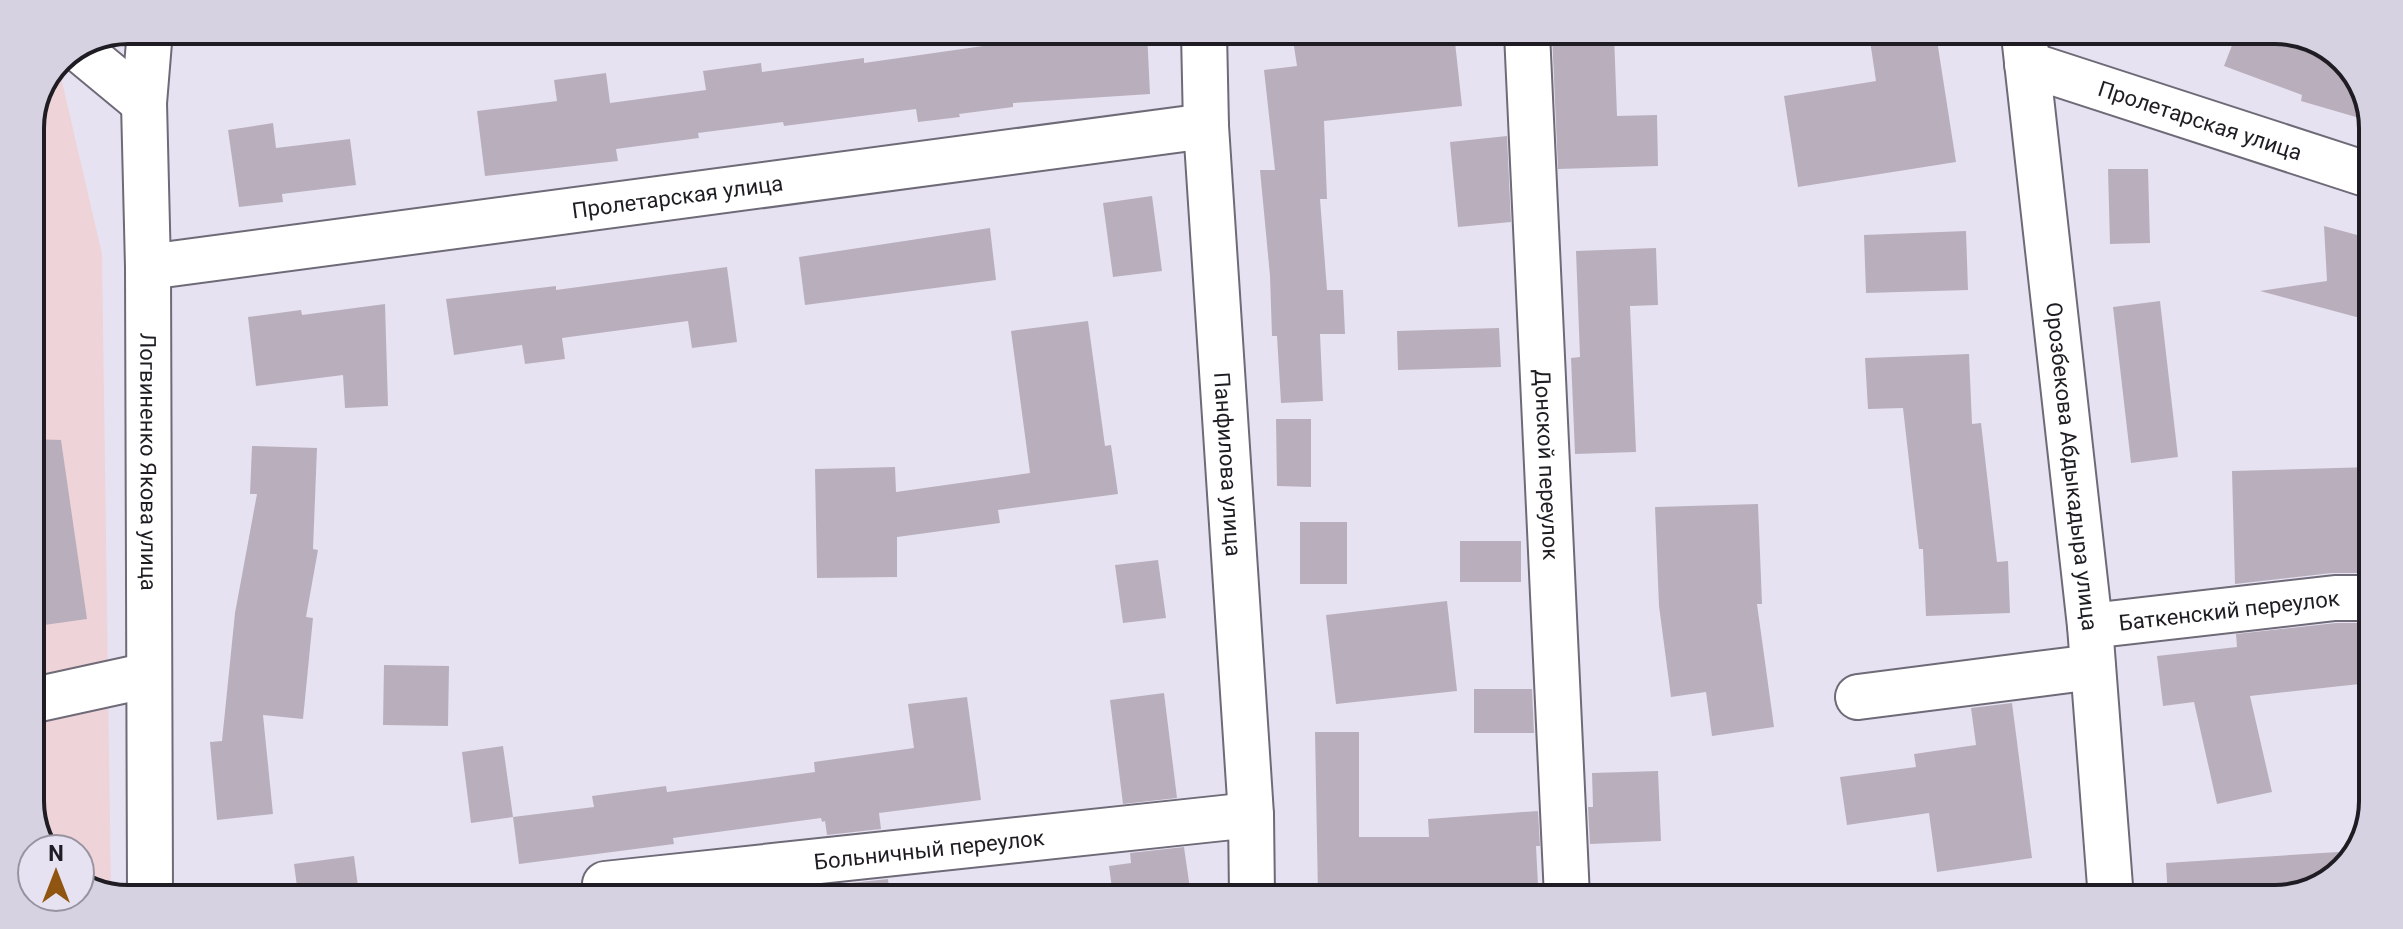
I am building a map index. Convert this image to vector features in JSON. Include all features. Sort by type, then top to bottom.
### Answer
[{"type":"street","name":"Логвиненко Якова улица","points":[[149,44],[144,103],[148,267],[150,885]]},
{"type":"street","name":"Панфилова улица","points":[[1204,44],[1206,126],[1251,815],[1252,885]]},
{"type":"street","name":"Донской переулок","points":[[1528,44],[1566,885]]},
{"type":"street","name":"Пролетарская улица","points":[[2026,49],[2359,171]]},
{"type":"street","name":"Орозбекова Абдыкадыра улица","points":[[2026,49],[2092,646],[2110,885]]},
{"type":"street","points":[[86,55],[144,103]]},
{"type":"street","name":"Пролетарская улица","points":[[148,267],[1206,126]]},
{"type":"street","name":"Баткенский переулок","points":[[1858,697],[2092,646],[2335,598],[2359,598]]},
{"type":"street","points":[[44,698],[149,675]]},
{"type":"street","name":"Больничный переулок","points":[[605,884],[1251,815]]},
{"type":"shaded area","points":[[61,78],[102,254],[111,883],[96,878],[96,833],[50,833],[44,806],[44,128],[50,96]]},
{"type":"building","points":[[998,44],[1148,44],[1150,94],[1013,103],[1013,107],[918,122],[916,109],[784,126],[783,122],[698,133],[699,138],[616,149],[618,161],[485,176],[477,111],[557,101],[554,80],[606,73],[610,103],[706,90],[703,71],[761,63],[762,72],[864,58],[864,63]]},
{"type":"building","points":[[1294,44],[1455,44],[1462,106],[1324,121],[1327,199],[1320,199],[1327,290],[1343,290],[1345,334],[1320,334],[1323,401],[1281,403],[1277,336],[1272,336],[1260,170],[1275,170],[1264,70],[1297,66]]},
{"type":"building","points":[[1552,44],[1614,44],[1617,116],[1657,115],[1658,166],[1558,169]]},
{"type":"building","points":[[1870,44],[1938,44],[1956,162],[1798,187],[1784,96],[1876,81]]},
{"type":"building","points":[[2233,44],[2275,44],[2302,48],[2326,61],[2342,77],[2353,96],[2358,118],[2301,101],[2302,95],[2224,66]]},
{"type":"building","points":[[273,123],[276,148],[350,139],[356,185],[282,194],[283,202],[239,207],[228,130]]},
{"type":"building","points":[[1507,136],[1511,222],[1458,227],[1450,142]]},
{"type":"building","points":[[2108,169],[2148,169],[2150,243],[2110,244]]},
{"type":"building","points":[[1152,196],[1162,271],[1113,277],[1103,203]]},
{"type":"building","points":[[2324,226],[2359,235],[2359,318],[2260,291],[2327,281]]},
{"type":"building","points":[[990,228],[996,280],[805,305],[799,257]]},
{"type":"building","points":[[1966,231],[1968,290],[1866,293],[1864,235]]},
{"type":"building","points":[[1656,248],[1658,305],[1630,306],[1636,452],[1575,454],[1571,358],[1580,357],[1576,251]]},
{"type":"building","points":[[727,267],[737,342],[692,348],[688,321],[562,338],[565,359],[525,364],[522,345],[454,355],[446,299],[556,286],[556,290]]},
{"type":"building","points":[[2160,301],[2178,457],[2131,463],[2113,307]]},
{"type":"building","points":[[385,304],[388,406],[345,408],[343,375],[256,386],[248,317],[301,310],[302,315]]},
{"type":"building","points":[[1088,321],[1105,446],[1111,445],[1118,494],[998,510],[1000,523],[897,537],[897,577],[817,578],[815,469],[895,467],[896,492],[1030,473],[1011,331]]},
{"type":"building","points":[[1499,328],[1501,367],[1398,370],[1397,331]]},
{"type":"building","points":[[1969,354],[1972,424],[1981,423],[1997,562],[2008,561],[2010,613],[1926,616],[1923,549],[1919,549],[1903,408],[1868,409],[1865,358]]},
{"type":"building","points":[[1276,419],[1311,419],[1311,487],[1277,486]]},
{"type":"building","points":[[44,439],[61,440],[87,619],[44,625]]},
{"type":"building","points":[[252,446],[317,448],[313,549],[318,550],[306,617],[313,618],[303,719],[263,715],[273,814],[217,820],[210,742],[222,741],[235,613],[257,494],[250,494]]},
{"type":"building","points":[[2359,467],[2359,573],[2235,584],[2232,471]]},
{"type":"building","points":[[1758,504],[1762,604],[1757,604],[1774,727],[1712,736],[1706,692],[1671,697],[1659,606],[1655,507]]},
{"type":"building","points":[[1300,522],[1347,522],[1347,584],[1300,584]]},
{"type":"building","points":[[1460,541],[1521,541],[1521,582],[1460,582]]},
{"type":"building","points":[[1158,560],[1166,618],[1123,623],[1115,565]]},
{"type":"building","points":[[1447,601],[1457,691],[1336,704],[1326,615]]},
{"type":"building","points":[[2359,623],[2359,684],[2250,696],[2272,792],[2217,804],[2194,702],[2163,706],[2157,656],[2237,647],[2236,634]]},
{"type":"building","points":[[384,665],[449,666],[448,726],[383,725]]},
{"type":"building","points":[[1474,689],[1532,689],[1534,733],[1474,733]]},
{"type":"building","points":[[1164,693],[1177,798],[1123,804],[1110,700]]},
{"type":"building","points":[[967,697],[981,800],[879,813],[881,829],[827,835],[825,821],[822,822],[821,818],[673,838],[674,844],[519,864],[513,817],[594,807],[592,796],[666,786],[667,792],[815,772],[814,762],[914,748],[908,704]]},
{"type":"building","points":[[2012,703],[2032,858],[1937,872],[1929,813],[1847,825],[1840,777],[1916,767],[1914,754],[1976,745],[1971,708]]},
{"type":"building","points":[[1315,732],[1359,732],[1359,837],[1429,837],[1428,819],[1538,811],[1538,885],[1318,885]]},
{"type":"building","points":[[503,746],[513,817],[471,823],[462,752]]},
{"type":"building","points":[[1658,771],[1661,841],[1590,844],[1588,807],[1593,807],[1592,773]]},
{"type":"building","points":[[1184,847],[1189,885],[1112,885],[1109,866],[1131,863],[1130,853]]},
{"type":"building","points":[[2342,852],[2317,874],[2302,881],[2275,885],[2167,885],[2166,863]]},
{"type":"building","points":[[354,856],[358,885],[297,885],[294,864]]},
{"type":"building","points":[[888,879],[889,885],[833,885]]}]
